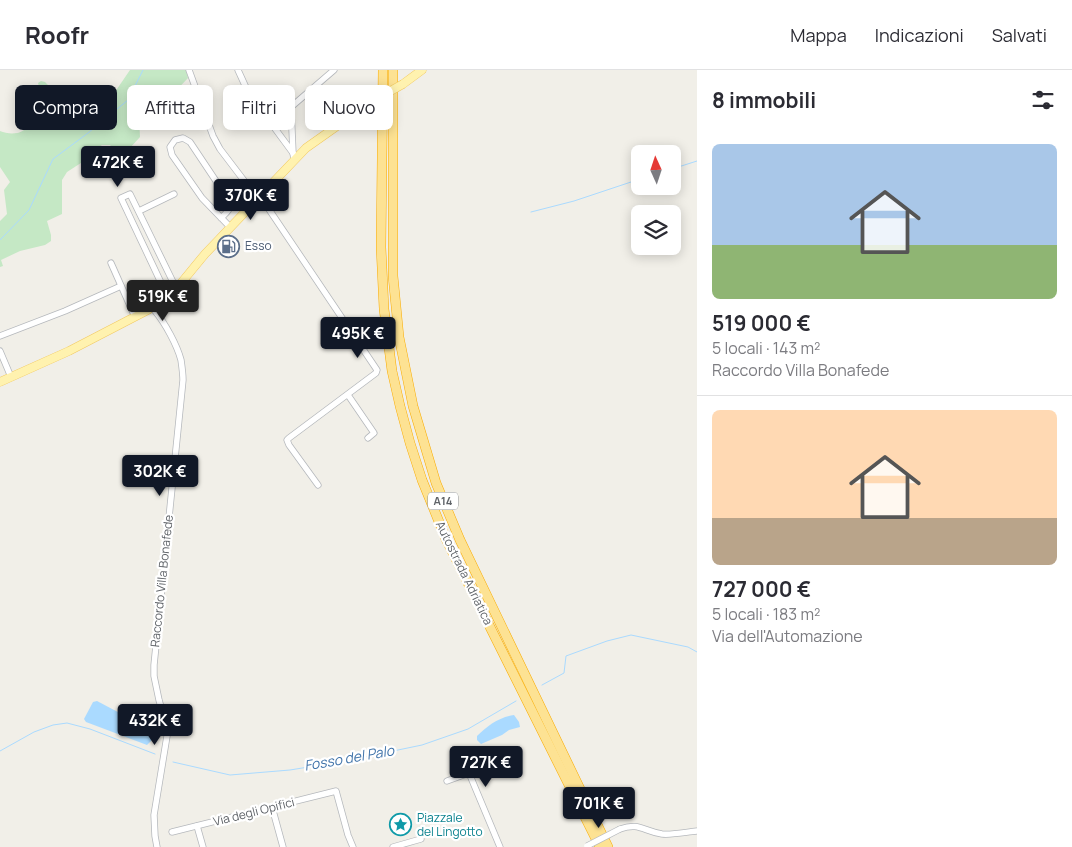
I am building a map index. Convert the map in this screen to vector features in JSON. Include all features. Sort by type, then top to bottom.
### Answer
[{"type":"highway","name":"Autostrada Adriatica","points":[[383,70],[381,211],[383,292],[392,371],[410,443],[422,480],[446,539],[600,847]]},
{"type":"highway","name":"Autostrada Adriatica","points":[[393,70],[393,276],[398,337],[413,406],[436,483],[460,540],[608,847]]},
{"type":"main road","points":[[0,382],[39,366],[156,308],[170,296],[205,254],[259,198],[294,156],[371,102],[403,84],[422,70]]},
{"type":"street","points":[[189,70],[213,136],[220,148],[259,198],[377,370],[376,373],[292,435],[288,440],[289,445],[318,485]]},
{"type":"street","points":[[238,70],[248,92],[294,156]]},
{"type":"street","points":[[294,156],[291,107],[334,70]]},
{"type":"street","points":[[221,218],[229,210],[230,202],[190,142],[183,138],[174,140],[170,147],[172,155],[202,198],[221,218],[230,227]]},
{"type":"street","points":[[170,296],[164,289],[121,198],[130,194],[177,288]]},
{"type":"street","points":[[139,211],[174,194]]},
{"type":"street","points":[[143,246],[153,241]]},
{"type":"street","points":[[110,263],[135,317]]},
{"type":"street","points":[[0,336],[65,311],[121,286]]},
{"type":"street","name":"Raccordo Villa Bonafede","points":[[156,308],[181,360],[183,380],[154,665],[154,676],[167,736],[154,815],[157,847]]},
{"type":"street","points":[[0,351],[11,377]]},
{"type":"street","points":[[348,395],[374,433],[368,438]]},
{"type":"street","points":[[447,781],[469,773],[500,847]]},
{"type":"street","name":"Via degli Opifici","points":[[172,832],[336,791],[348,835],[353,844]]},
{"type":"street","points":[[272,807],[283,847]]},
{"type":"street","points":[[197,826],[203,847]]},
{"type":"street","points":[[586,846],[629,826],[637,826],[649,832],[664,834],[697,832]]},
{"type":"street","points":[[393,847],[421,839]]},
{"type":"street","points":[[353,844],[359,847]]},
{"type":"green space","points":[[130,70],[186,70],[188,78],[181,85],[127,85],[127,130],[140,130],[140,137],[129,149],[118,154],[110,145],[102,145],[92,151],[84,161],[67,172],[62,180],[62,214],[47,221],[51,241],[45,245],[20,251],[1,260],[3,266],[0,267],[0,221],[7,214],[4,190],[10,182],[0,167],[0,131],[17,133],[25,130],[117,130],[117,89]]},
{"type":"green space","points":[[41,81],[48,85],[38,85]]},
{"type":"water","points":[[97,701],[150,729],[153,739],[147,745],[86,722],[84,719],[93,702]]},
{"type":"water","points":[[514,715],[520,727],[509,730],[481,744],[477,740],[477,736],[489,725]]},
{"type":"waterway","points":[[0,240],[29,210],[53,159],[128,100],[143,70]]},
{"type":"waterway","points":[[681,166],[697,161]]},
{"type":"waterway","points":[[531,212],[574,201],[631,182]]},
{"type":"waterway","name":"Fosso del Palo","points":[[542,685],[564,673],[566,656],[607,641],[631,635],[688,647],[697,652]]},
{"type":"waterway","name":"Fosso del Palo","points":[[173,762],[230,775],[290,770],[345,761],[422,745],[468,729],[516,701]]},
{"type":"waterway","name":"Fosso del Palo","points":[[0,751],[34,732],[53,725],[67,723],[90,729],[155,754]]},
{"type":"place","name":"Esso","points":[[229,246]]},
{"type":"place","name":"Piazzale del Lingotto","points":[[401,825]]}]
